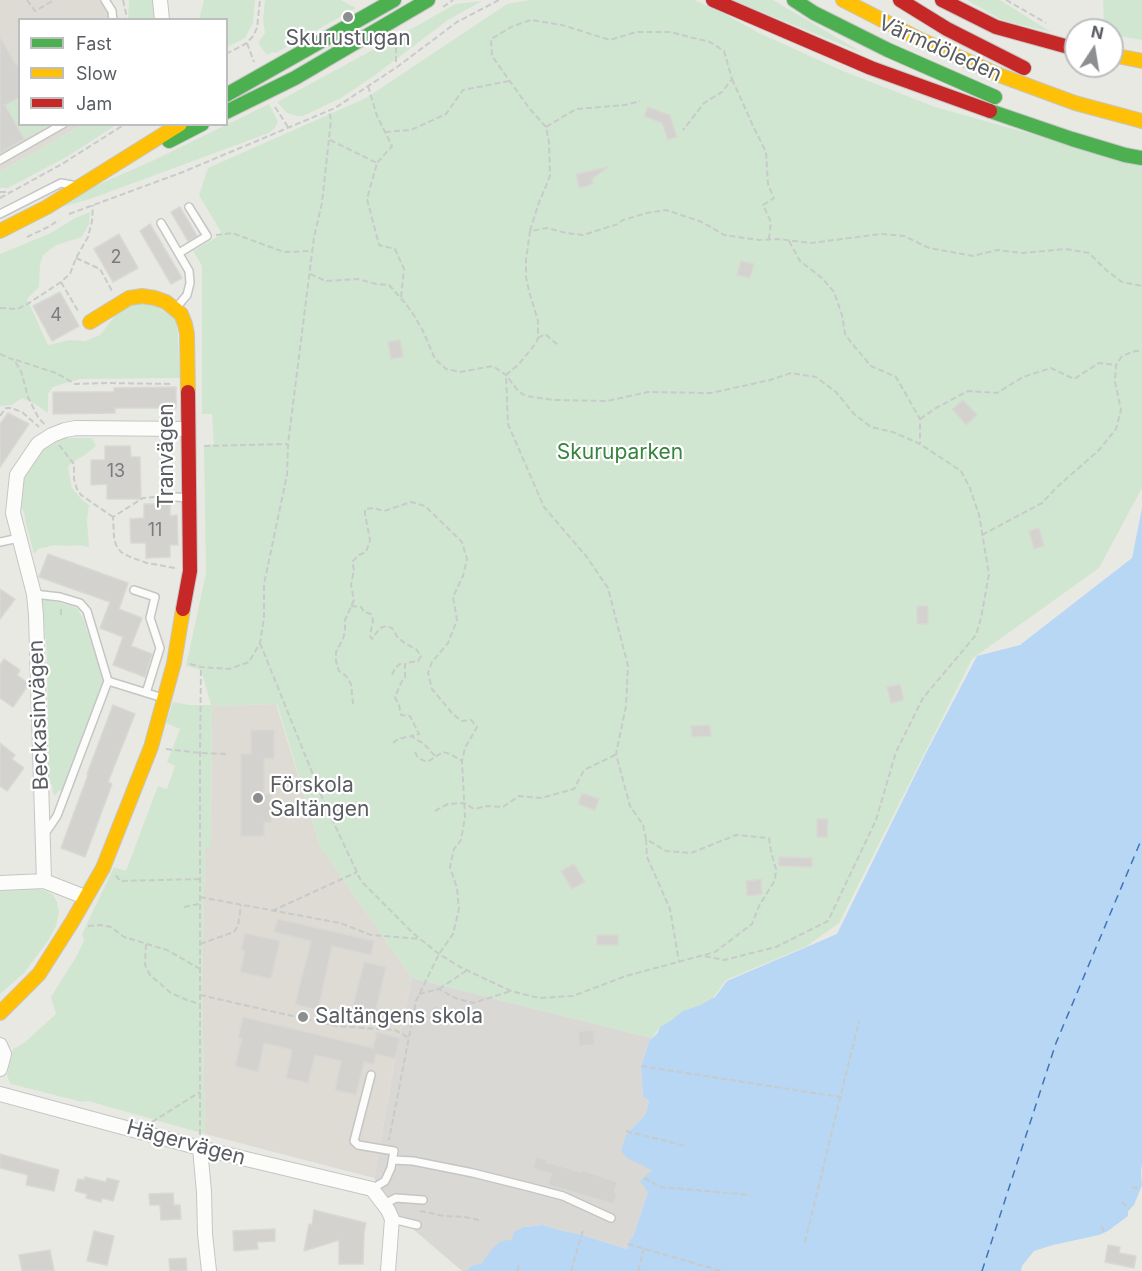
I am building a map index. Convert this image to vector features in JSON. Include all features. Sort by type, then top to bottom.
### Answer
[{"type":"main road","points":[[228,94],[394,0]]},
{"type":"main road","points":[[228,111],[295,78],[428,0]]},
{"type":"main road","points":[[713,0],[871,68],[1001,116],[1142,147]]},
{"type":"main road","name":"Värmdöleden","points":[[794,0],[814,13],[888,50],[1010,103]]},
{"type":"main road","name":"Värmdöleden","points":[[843,0],[971,63],[1074,93]]},
{"type":"main road","points":[[900,0],[947,29],[1031,71]]},
{"type":"main road","points":[[942,0],[996,27],[1064,46]]},
{"type":"main road","points":[[1124,58],[1142,61]]},
{"type":"main road","points":[[1052,81],[1074,93],[1142,121]]},
{"type":"main road","points":[[1074,93],[1142,111]]},
{"type":"main road","points":[[1047,116],[1072,132],[1125,155],[1142,158]]},
{"type":"main road","points":[[0,231],[47,207],[177,126]]},
{"type":"main road","points":[[86,183],[198,126]]},
{"type":"main road","points":[[90,322],[129,298],[142,296],[155,298],[176,308]]},
{"type":"main road","name":"Tranvägen","points":[[0,1013],[39,974],[103,868],[151,747],[174,663],[190,571],[187,334],[182,315],[176,308]]},
{"type":"street","points":[[160,0],[162,18]]},
{"type":"street","name":"Beckasinvägen","points":[[44,881],[34,594],[12,513],[17,475],[38,444],[65,430],[76,428],[188,429]]},
{"type":"street","points":[[0,883],[44,881],[85,897]]},
{"type":"street","points":[[0,1045],[4,1054],[0,1069]]},
{"type":"street","name":"Hägervägen","points":[[0,1094],[200,1142],[372,1189]]},
{"type":"street","points":[[200,1142],[209,1271]]},
{"type":"street","points":[[372,1189],[392,1219],[388,1271]]},
{"type":"lane","points":[[105,0],[112,11],[113,18]]},
{"type":"lane","points":[[0,160],[60,126]]},
{"type":"lane","points":[[0,214],[61,183],[86,183]]},
{"type":"lane","points":[[179,253],[207,237],[189,207]]},
{"type":"lane","points":[[161,223],[189,271],[190,283],[187,295],[176,308]]},
{"type":"lane","points":[[164,496],[188,498]]},
{"type":"lane","points":[[0,542],[19,538]]},
{"type":"lane","points":[[134,590],[155,597],[150,618],[160,648],[146,693]]},
{"type":"lane","points":[[34,594],[60,597],[80,603],[87,611],[108,681],[165,699]]},
{"type":"lane","name":"Beckasinvägen","points":[[44,835],[57,816],[108,681]]},
{"type":"lane","points":[[371,1075],[354,1141],[358,1145],[394,1151],[386,1181],[372,1189]]},
{"type":"lane","points":[[393,1160],[413,1161],[473,1173],[563,1196],[611,1218]]},
{"type":"lane","points":[[384,1204],[396,1198],[423,1200]]},
{"type":"lane","points":[[392,1219],[417,1225]]},
{"type":"path","points":[[27,0],[36,10],[54,0]]},
{"type":"path","points":[[123,0],[126,13],[125,18]]},
{"type":"path","points":[[228,53],[247,43],[253,36],[257,28],[260,0]]},
{"type":"path","points":[[68,214],[183,172],[329,110],[396,67],[457,22],[499,0]]},
{"type":"path","points":[[1006,0],[1049,25]]},
{"type":"path","points":[[506,375],[519,364],[536,343],[538,321],[526,278],[526,260],[530,231],[550,176],[546,127],[529,108],[492,56],[491,39],[513,26],[531,20],[562,25],[610,40],[636,32],[670,32],[710,42],[724,51],[732,79],[766,152],[768,184],[774,198],[763,205],[771,222],[769,239]]},
{"type":"path","points":[[396,67],[397,36]]},
{"type":"path","points":[[247,43],[255,66]]},
{"type":"path","points":[[683,130],[704,103],[722,92],[732,79]]},
{"type":"path","points":[[385,132],[411,130],[446,114],[463,90],[509,81]]},
{"type":"path","points":[[368,86],[377,116],[392,146],[377,163],[367,199],[379,245],[395,249],[404,269],[401,298]]},
{"type":"path","points":[[546,127],[576,109],[625,105],[640,100]]},
{"type":"path","points":[[272,102],[288,127]]},
{"type":"path","points":[[200,1142],[201,667],[229,669],[249,662],[260,643],[264,617],[264,584],[286,474],[314,237],[322,202],[331,120],[329,110]]},
{"type":"path","points":[[0,198],[62,165],[122,126]]},
{"type":"path","points":[[328,140],[377,163]]},
{"type":"path","points":[[0,192],[10,192]]},
{"type":"path","points":[[0,308],[17,309],[26,305],[70,274],[88,237],[93,205]]},
{"type":"path","points":[[530,231],[547,228],[583,235],[646,213],[666,210],[702,222],[724,235],[759,240],[811,243],[881,234],[904,236],[929,248],[973,256],[997,250],[1022,253],[1066,249],[1089,253],[1122,282],[1142,286]]},
{"type":"path","points":[[207,237],[232,233],[284,252],[313,251]]},
{"type":"path","points":[[789,241],[800,261],[822,278],[834,292],[842,315],[845,334],[871,366],[896,377],[920,419],[920,444]]},
{"type":"path","points":[[76,258],[100,269],[119,304]]},
{"type":"path","points":[[310,274],[326,280],[358,279],[389,285],[406,304],[423,331],[435,359],[446,369],[460,372],[493,366],[506,375],[518,391],[526,396],[554,400],[607,401],[648,392],[711,393],[791,373],[816,377],[836,392],[854,414],[871,427],[893,432],[920,444],[961,471],[970,488],[979,515],[989,574],[976,635],[923,699],[901,741],[876,820],[828,921],[776,947],[724,960],[702,956]]},
{"type":"path","points":[[61,282],[82,317],[90,322]]},
{"type":"path","points":[[537,338],[545,334],[558,345]]},
{"type":"path","points":[[982,535],[1042,503],[1099,450],[1116,429],[1121,410],[1115,382],[1116,365],[1122,356],[1142,351]]},
{"type":"path","points":[[14,360],[56,373],[75,384],[188,385]]},
{"type":"path","points":[[920,419],[968,391],[997,393],[1023,377],[1051,368],[1074,379],[1099,363],[1116,365]]},
{"type":"path","points":[[506,375],[508,424],[544,507],[586,556],[608,588],[628,666],[626,706],[616,754],[630,806],[643,825],[646,857],[670,909],[679,962]]},
{"type":"path","points":[[0,417],[6,408],[11,408],[22,412],[43,431]]},
{"type":"path","points":[[187,447],[288,444]]},
{"type":"path","points":[[164,496],[143,498],[113,517],[116,545],[121,552],[147,563],[190,571]]},
{"type":"path","points":[[352,704],[351,684],[339,671],[336,652],[343,639],[345,620],[354,600],[351,585],[354,570],[352,562],[366,552],[370,540],[365,509],[373,508],[384,511],[411,502],[425,506],[462,542],[467,559],[463,576],[453,597],[457,620],[448,643],[432,662],[428,673],[432,689],[452,713],[461,721],[471,720],[477,728],[465,748],[462,761],[465,817],[461,840],[454,849],[450,867],[457,888],[459,909],[453,934],[439,954],[416,1001],[387,1150]]},
{"type":"path","points":[[351,606],[361,607],[364,612],[371,614],[373,620],[370,636],[372,639],[377,631],[386,626],[392,628],[398,638],[416,649],[421,656],[418,661],[400,664],[392,675]]},
{"type":"path","points":[[260,643],[324,802],[361,881],[420,939],[439,954],[468,970],[511,991],[539,998],[573,996],[626,976],[715,952],[752,924],[759,906],[775,880],[776,869],[769,838],[736,835],[691,853],[666,850],[646,839]]},
{"type":"path","points":[[393,743],[398,739],[419,734],[410,716],[401,714],[395,697],[405,677],[405,664]]},
{"type":"path","points":[[411,736],[424,744],[436,757]]},
{"type":"path","points":[[151,747],[228,754]]},
{"type":"path","points":[[415,752],[418,758],[427,762],[443,752],[462,761]]},
{"type":"path","points":[[435,811],[448,804],[464,803],[474,809],[487,806],[503,807],[519,796],[541,798],[574,789],[584,770],[616,754]]},
{"type":"path","points":[[103,868],[114,873],[120,881],[200,879]]},
{"type":"path","points":[[272,911],[358,872]]},
{"type":"path","points":[[200,897],[340,923],[371,935],[420,939]]},
{"type":"path","points":[[184,907],[200,904]]},
{"type":"path","points":[[200,944],[234,932],[238,926],[241,905]]},
{"type":"path","points":[[88,926],[111,927],[124,937],[167,950],[200,969]]},
{"type":"path","points":[[146,944],[145,965],[150,975],[171,993],[200,1004]]},
{"type":"path","points":[[420,994],[439,989],[468,970]]},
{"type":"path","points":[[439,989],[455,998],[472,1003],[511,991]]},
{"type":"path","points":[[200,995],[336,1026],[395,1029],[409,1038]]},
{"type":"path","points":[[805,1242],[859,1021]]},
{"type":"path","points":[[641,1066],[840,1097]]},
{"type":"path","points":[[150,1123],[200,1092]]},
{"type":"path","points":[[626,1131],[686,1146]]},
{"type":"path","points":[[644,1178],[661,1187],[750,1195]]},
{"type":"path","points":[[1132,1187],[1140,1189]]},
{"type":"path","points":[[1122,1202],[1130,1209]]},
{"type":"path","points":[[416,1210],[479,1220]]},
{"type":"path","points":[[1101,1226],[1105,1233]]},
{"type":"path","points":[[572,1271],[583,1230]]},
{"type":"path","points":[[628,1244],[721,1271]]},
{"type":"path","points":[[638,1271],[644,1249]]},
{"type":"path","points":[[517,1271],[519,1264]]},
{"type":"shaded area","points":[[0,0],[100,0],[112,18],[18,18],[18,126],[80,126],[0,172]]},
{"type":"shaded area","name":"Saltängens skola","points":[[276,704],[320,846],[412,978],[374,1178],[205,1134],[202,989],[205,846],[211,846],[212,706]]},
{"type":"shaded area","points":[[412,978],[652,1038],[641,1066],[643,1097],[649,1101],[645,1115],[626,1135],[628,1158],[653,1169],[648,1192],[627,1249],[543,1225],[524,1227],[512,1240],[482,1263],[462,1271],[400,1218],[374,1178]]},
{"type":"green space","points":[[129,0],[154,0],[157,18],[128,18]]},
{"type":"green space","points":[[204,0],[255,0],[253,23],[245,38],[228,46],[228,18],[199,18]]},
{"type":"green space","points":[[265,0],[341,0],[356,8],[276,53],[267,55],[258,43],[265,33],[263,19]]},
{"type":"green space","name":"Skuruparken","points":[[530,0],[694,0],[759,33],[843,71],[935,107],[1142,165],[1142,488],[1099,568],[972,659],[839,923],[807,946],[726,980],[712,999],[659,1028],[652,1038],[412,978],[320,846],[277,704],[212,706],[211,846],[205,847],[202,989],[205,1134],[88,1101],[82,1102],[11,1084],[7,1076],[13,1049],[24,1043],[56,1014],[51,997],[84,941],[82,934],[114,867],[126,871],[158,786],[167,789],[175,766],[167,762],[180,729],[166,723],[173,702],[211,705],[201,670],[186,666],[206,573],[204,445],[214,444],[212,414],[202,414],[202,266],[193,251],[222,234],[199,195],[208,168],[366,98],[507,4]]},
{"type":"green space","points":[[732,0],[773,0],[863,53]]},
{"type":"green space","points":[[967,0],[1000,0],[1051,32],[1002,20]]},
{"type":"green space","points":[[1103,0],[1142,0],[1142,40],[1124,37],[1124,18],[1104,18]]},
{"type":"green space","points":[[482,1],[448,20],[341,98],[303,116],[287,113],[277,102],[455,4]]},
{"type":"green space","points":[[18,98],[18,126],[49,126],[24,139],[5,105]]},
{"type":"green space","points":[[269,104],[278,122],[269,133],[90,199],[58,208],[88,189],[228,126]]},
{"type":"green space","points":[[80,126],[114,126],[70,155],[8,188],[0,188],[0,172]]},
{"type":"green space","points":[[90,212],[89,224],[82,237],[56,245],[43,255],[39,287],[27,299],[48,345],[70,340],[85,341],[100,335],[114,317],[130,304],[151,303],[177,320],[180,378],[80,379],[53,387],[48,394],[48,413],[22,398],[12,405],[0,406],[0,254],[51,233],[75,218]]},
{"type":"green space","points":[[59,438],[92,438],[96,446],[68,468],[72,488],[89,505],[87,521],[89,547],[55,545],[38,549],[34,554],[20,504],[20,494],[27,471],[41,451]]},
{"type":"green space","points":[[41,599],[77,608],[83,618],[104,681],[62,790],[56,795],[53,794],[52,785],[49,783],[47,655]]},
{"type":"green space","points":[[38,889],[53,895],[57,902],[59,912],[56,926],[48,941],[24,973],[0,994],[0,891]]},
{"type":"water","points":[[1142,508],[1142,1185],[1134,1205],[1128,1211],[1128,1216],[1099,1235],[1034,1251],[1022,1266],[1021,1271],[466,1271],[471,1266],[482,1263],[501,1241],[512,1240],[514,1232],[524,1227],[543,1225],[627,1249],[648,1192],[640,1181],[652,1170],[627,1158],[621,1151],[626,1135],[645,1115],[649,1101],[643,1097],[641,1066],[649,1041],[657,1034],[660,1027],[683,1011],[715,997],[727,981],[837,934],[926,753],[977,656],[1020,645],[1132,558]]},
{"type":"building","points":[[0,37],[16,65],[18,64],[18,98],[5,105],[24,139],[0,153]]},
{"type":"building","points":[[648,107],[670,115],[677,137],[668,140],[662,123],[644,116]]},
{"type":"building","points":[[608,167],[592,179],[593,184],[579,188],[576,174]]},
{"type":"building","points":[[180,207],[197,236],[188,241],[171,212]]},
{"type":"building","points":[[150,224],[182,278],[171,284],[140,231]]},
{"type":"building","points":[[119,234],[138,268],[113,282],[94,249]]},
{"type":"building","points":[[741,261],[754,264],[750,278],[737,275]]},
{"type":"building","points":[[60,292],[79,326],[52,341],[33,306]]},
{"type":"building","points":[[400,340],[403,357],[391,359],[388,342]]},
{"type":"building","points":[[176,387],[176,408],[115,408],[115,413],[53,414],[53,392],[114,392],[114,388]]},
{"type":"building","points":[[963,400],[977,415],[966,425],[952,409]]},
{"type":"building","points":[[8,413],[29,424],[0,467],[0,424]]},
{"type":"building","points":[[105,446],[130,446],[131,457],[140,457],[141,499],[107,499],[107,484],[91,485],[91,460],[105,460]]},
{"type":"building","points":[[144,504],[170,504],[170,516],[177,515],[178,545],[170,545],[170,557],[146,558],[146,543],[131,543],[130,519],[144,518]]},
{"type":"building","points":[[1039,528],[1044,546],[1034,549],[1029,531]]},
{"type":"building","points":[[48,554],[128,583],[119,609],[142,618],[131,646],[152,654],[145,677],[113,665],[123,637],[100,628],[110,602],[39,577]]},
{"type":"building","points":[[0,589],[15,599],[0,619]]},
{"type":"building","points":[[917,606],[928,606],[928,624],[917,624]]},
{"type":"building","points":[[4,659],[20,670],[17,675],[29,684],[13,707],[0,698],[0,665]]},
{"type":"building","points":[[900,684],[904,700],[891,703],[887,687]]},
{"type":"building","points":[[113,705],[135,714],[108,782],[112,784],[85,857],[61,848]]},
{"type":"building","points":[[710,725],[711,736],[692,737],[691,726]]},
{"type":"building","points":[[251,730],[274,730],[274,759],[264,758],[264,794],[271,794],[271,822],[264,822],[264,836],[241,836],[241,754],[251,754]]},
{"type":"building","points":[[0,743],[15,755],[12,759],[24,768],[7,791],[0,786]]},
{"type":"building","points":[[582,793],[599,799],[595,810],[578,804]]},
{"type":"building","points":[[817,819],[828,819],[827,837],[817,837]]},
{"type":"building","points":[[779,857],[812,858],[812,867],[779,866]]},
{"type":"building","points":[[574,864],[585,882],[572,889],[561,871]]},
{"type":"building","points":[[761,879],[762,894],[747,896],[746,881]]},
{"type":"building","points":[[278,919],[374,941],[371,955],[332,946],[318,1010],[295,1004],[311,941],[274,932]]},
{"type":"building","points":[[245,933],[280,941],[271,979],[240,972],[245,951],[241,950]]},
{"type":"building","points":[[597,935],[618,935],[618,945],[597,945]]},
{"type":"building","points":[[364,962],[386,967],[373,1023],[350,1018]]},
{"type":"building","points":[[434,1005],[449,1012],[443,1026],[427,1018]]},
{"type":"building","points":[[243,1017],[373,1048],[377,1032],[400,1038],[395,1059],[376,1054],[374,1064],[364,1062],[356,1095],[335,1090],[341,1061],[315,1055],[308,1083],[286,1078],[292,1050],[264,1043],[258,1072],[235,1066],[242,1038],[238,1038]]},
{"type":"building","points":[[594,1030],[595,1045],[579,1046],[578,1031]]},
{"type":"building","points":[[0,1154],[59,1170],[54,1191],[26,1185],[28,1175],[0,1168]]},
{"type":"building","points":[[536,1157],[547,1160],[546,1162],[581,1172],[582,1170],[618,1182],[614,1192],[617,1193],[614,1204],[548,1185],[551,1174],[533,1169]]},
{"type":"building","points":[[85,1177],[106,1182],[107,1178],[119,1181],[113,1201],[102,1198],[101,1202],[86,1198],[87,1194],[75,1191],[78,1179],[84,1180]]},
{"type":"building","points":[[173,1193],[174,1205],[180,1205],[181,1219],[161,1220],[160,1205],[150,1205],[149,1194]]},
{"type":"building","points":[[314,1210],[366,1223],[363,1264],[339,1264],[339,1240],[304,1251]]},
{"type":"building","points":[[275,1229],[275,1241],[257,1242],[258,1249],[234,1251],[233,1231]]},
{"type":"building","points":[[94,1231],[114,1236],[107,1265],[87,1261]]},
{"type":"building","points":[[1108,1245],[1120,1247],[1119,1253],[1136,1256],[1134,1268],[1105,1262]]},
{"type":"building","points":[[50,1250],[54,1271],[22,1271],[19,1255]]},
{"type":"building","points":[[186,1258],[187,1271],[170,1271],[169,1259]]},
{"type":"ferry route","points":[[982,1271],[1056,1043],[1142,838]]},
{"type":"traffic: fast","points":[[228,94],[394,0]]},
{"type":"traffic: fast","points":[[228,111],[295,78],[428,0]]},
{"type":"traffic: fast","points":[[794,0],[814,13],[888,50],[995,97]]},
{"type":"traffic: fast","points":[[990,111],[1072,139],[1142,158]]},
{"type":"traffic: fast","points":[[169,141],[198,126]]},
{"type":"traffic: slow","points":[[843,0],[921,40],[999,75],[1075,103],[1142,121]]},
{"type":"traffic: slow","points":[[1124,57],[1142,61]]},
{"type":"traffic: slow","points":[[0,231],[47,207],[177,126]]},
{"type":"traffic: slow","points":[[90,322],[129,298],[142,296],[166,302],[181,314],[185,324],[188,392]]},
{"type":"traffic: slow","points":[[0,1013],[39,974],[103,868],[151,747],[174,663],[183,609]]},
{"type":"traffic: jam","points":[[713,0],[871,68],[990,111]]},
{"type":"traffic: jam","points":[[900,0],[947,29],[1024,68]]},
{"type":"traffic: jam","points":[[942,0],[996,27],[1064,46]]},
{"type":"traffic: jam","points":[[183,609],[190,571],[188,392]]},
{"type":"place","name":"Skurustugan","points":[[348,17]]},
{"type":"place","name":"Förskola Saltängen","points":[[258,798]]},
{"type":"place","name":"Saltängens skola","points":[[303,1017]]}]
